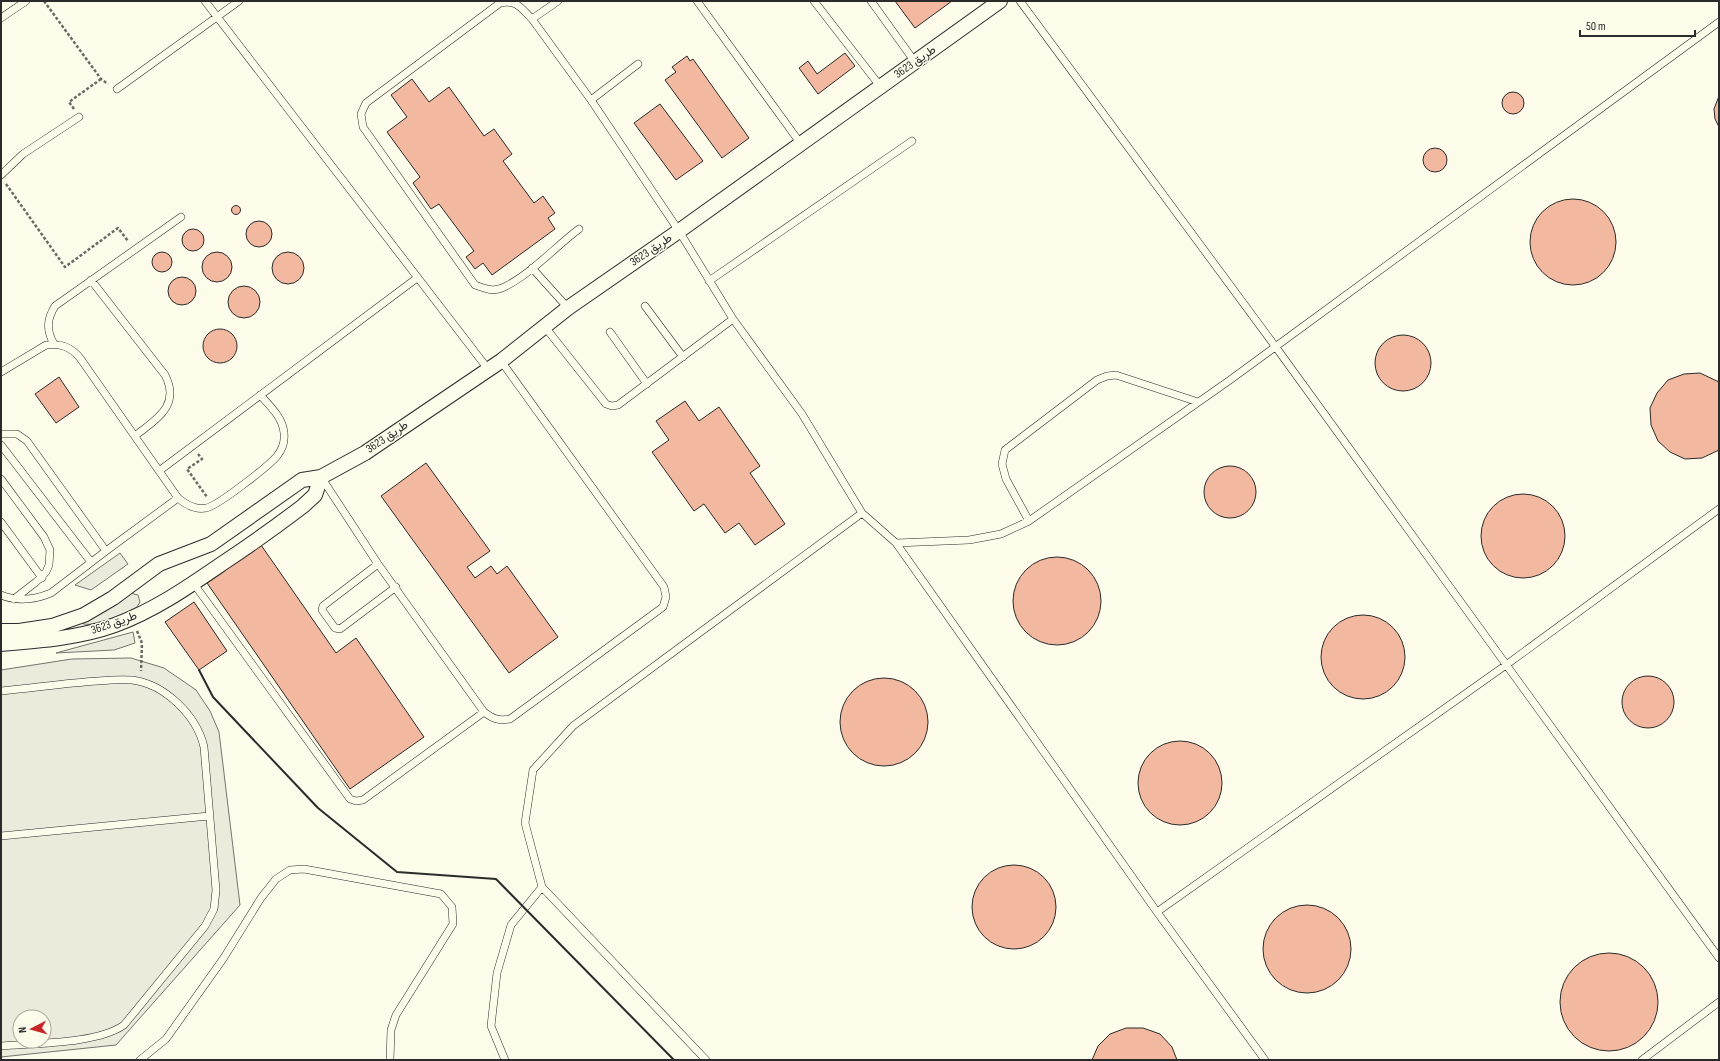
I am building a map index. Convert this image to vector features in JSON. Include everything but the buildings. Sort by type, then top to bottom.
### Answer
[{"type":"street","name":"طريق 3623","points":[[1,631],[19,631],[52,626],[84,615],[113,598],[159,564],[211,544],[302,480],[321,477],[365,453],[501,361],[545,328],[568,308],[679,231],[1000,1]]},
{"type":"street","name":"طريق 3623","points":[[1,644],[75,635],[114,625],[161,605],[194,584],[303,506],[315,496],[321,477]]},
{"type":"lane","points":[[1,18],[26,1]]},
{"type":"lane","points":[[204,1],[488,369]]},
{"type":"lane","points":[[117,89],[239,1]]},
{"type":"lane","points":[[579,229],[532,268],[501,288],[487,290],[475,285],[363,127],[361,114],[366,103],[500,3],[510,1],[517,4],[532,19],[591,100],[679,231],[733,319],[802,414],[862,513],[896,543],[1157,912],[1265,1060]]},
{"type":"lane","points":[[532,19],[558,1]]},
{"type":"lane","points":[[697,1],[801,144]]},
{"type":"lane","points":[[814,1],[880,86]]},
{"type":"lane","points":[[871,1],[915,62]]},
{"type":"lane","points":[[1020,1],[1137,159],[1272,348],[1506,665],[1719,958]]},
{"type":"lane","points":[[896,543],[970,540],[1001,534],[1029,521],[1230,380],[1719,22]]},
{"type":"lane","points":[[591,100],[638,64]]},
{"type":"lane","points":[[1,176],[23,154],[79,117]]},
{"type":"lane","points":[[709,281],[912,141]]},
{"type":"lane","points":[[54,344],[48,329],[51,312],[62,300],[181,217]]},
{"type":"lane","points":[[532,268],[568,308]]},
{"type":"lane","points":[[159,470],[417,278]]},
{"type":"lane","points":[[91,280],[165,374],[169,382],[170,397],[165,411],[135,436]]},
{"type":"lane","points":[[645,306],[683,357]]},
{"type":"lane","points":[[545,328],[606,404],[612,406],[618,405],[733,319]]},
{"type":"lane","points":[[610,332],[647,384]]},
{"type":"lane","points":[[1,372],[39,349],[54,344],[62,345],[75,352],[178,498],[194,508],[201,509],[213,506],[277,457],[284,442],[283,426],[260,395]]},
{"type":"lane","points":[[321,477],[378,564],[396,587],[484,712],[493,719],[501,721],[510,720],[663,607],[666,597],[664,587],[501,361]]},
{"type":"lane","points":[[1029,521],[1006,478],[1002,464],[1005,450],[1097,380],[1107,376],[1116,375],[1198,402]]},
{"type":"lane","points":[[1,434],[17,434],[27,441],[106,551]]},
{"type":"lane","points":[[1,446],[91,562]]},
{"type":"lane","points":[[1,479],[48,543],[50,550],[49,565],[42,578],[14,599]]},
{"type":"lane","points":[[1,595],[14,599],[33,599],[51,593],[178,498]]},
{"type":"lane","points":[[1157,912],[1506,665],[1719,509]]},
{"type":"lane","points":[[706,1060],[542,886],[525,823],[533,770],[573,726],[862,513]]},
{"type":"lane","points":[[1,522],[42,578]]},
{"type":"lane","points":[[378,564],[322,606],[322,610],[335,628],[340,629],[396,587]]},
{"type":"lane","points":[[194,584],[350,799],[356,802],[363,800],[484,712]]},
{"type":"lane","points":[[1,691],[124,679],[140,682],[154,687],[184,710],[197,727],[204,748],[216,890],[216,899],[210,918],[124,1025],[110,1033],[95,1037],[1,1046]]},
{"type":"lane","points":[[1,836],[209,816]]},
{"type":"lane","points":[[140,1060],[166,1039],[222,959],[261,898],[276,879],[290,870],[304,869],[441,894],[452,907],[453,924],[396,1015],[391,1030],[390,1060]]},
{"type":"lane","points":[[505,1060],[491,1026],[497,973],[511,926],[542,886]]},
{"type":"lane","points":[[1642,1060],[1719,1002]]},
{"type":"path","points":[[44,1],[101,79],[117,89]]},
{"type":"path","points":[[79,117],[69,102],[101,79]]},
{"type":"path","points":[[1,176],[65,267],[118,228],[134,250]]},
{"type":"path","points":[[132,618],[142,643],[140,682]]},
{"type":"shaded area","points":[[120,553],[128,564],[91,590],[75,585]]},
{"type":"shaded area","points":[[130,593],[138,595],[140,602],[137,607],[101,622],[93,624],[81,623]]},
{"type":"shaded area","points":[[133,632],[135,643],[114,650],[56,653]]},
{"type":"shaded area","points":[[131,658],[164,668],[196,690],[210,711],[219,732],[240,905],[116,1045],[1,1057],[1,670],[72,659]]},
{"type":"wall","points":[[199,670],[213,697],[318,808],[397,872],[496,879],[674,1060]]}]
